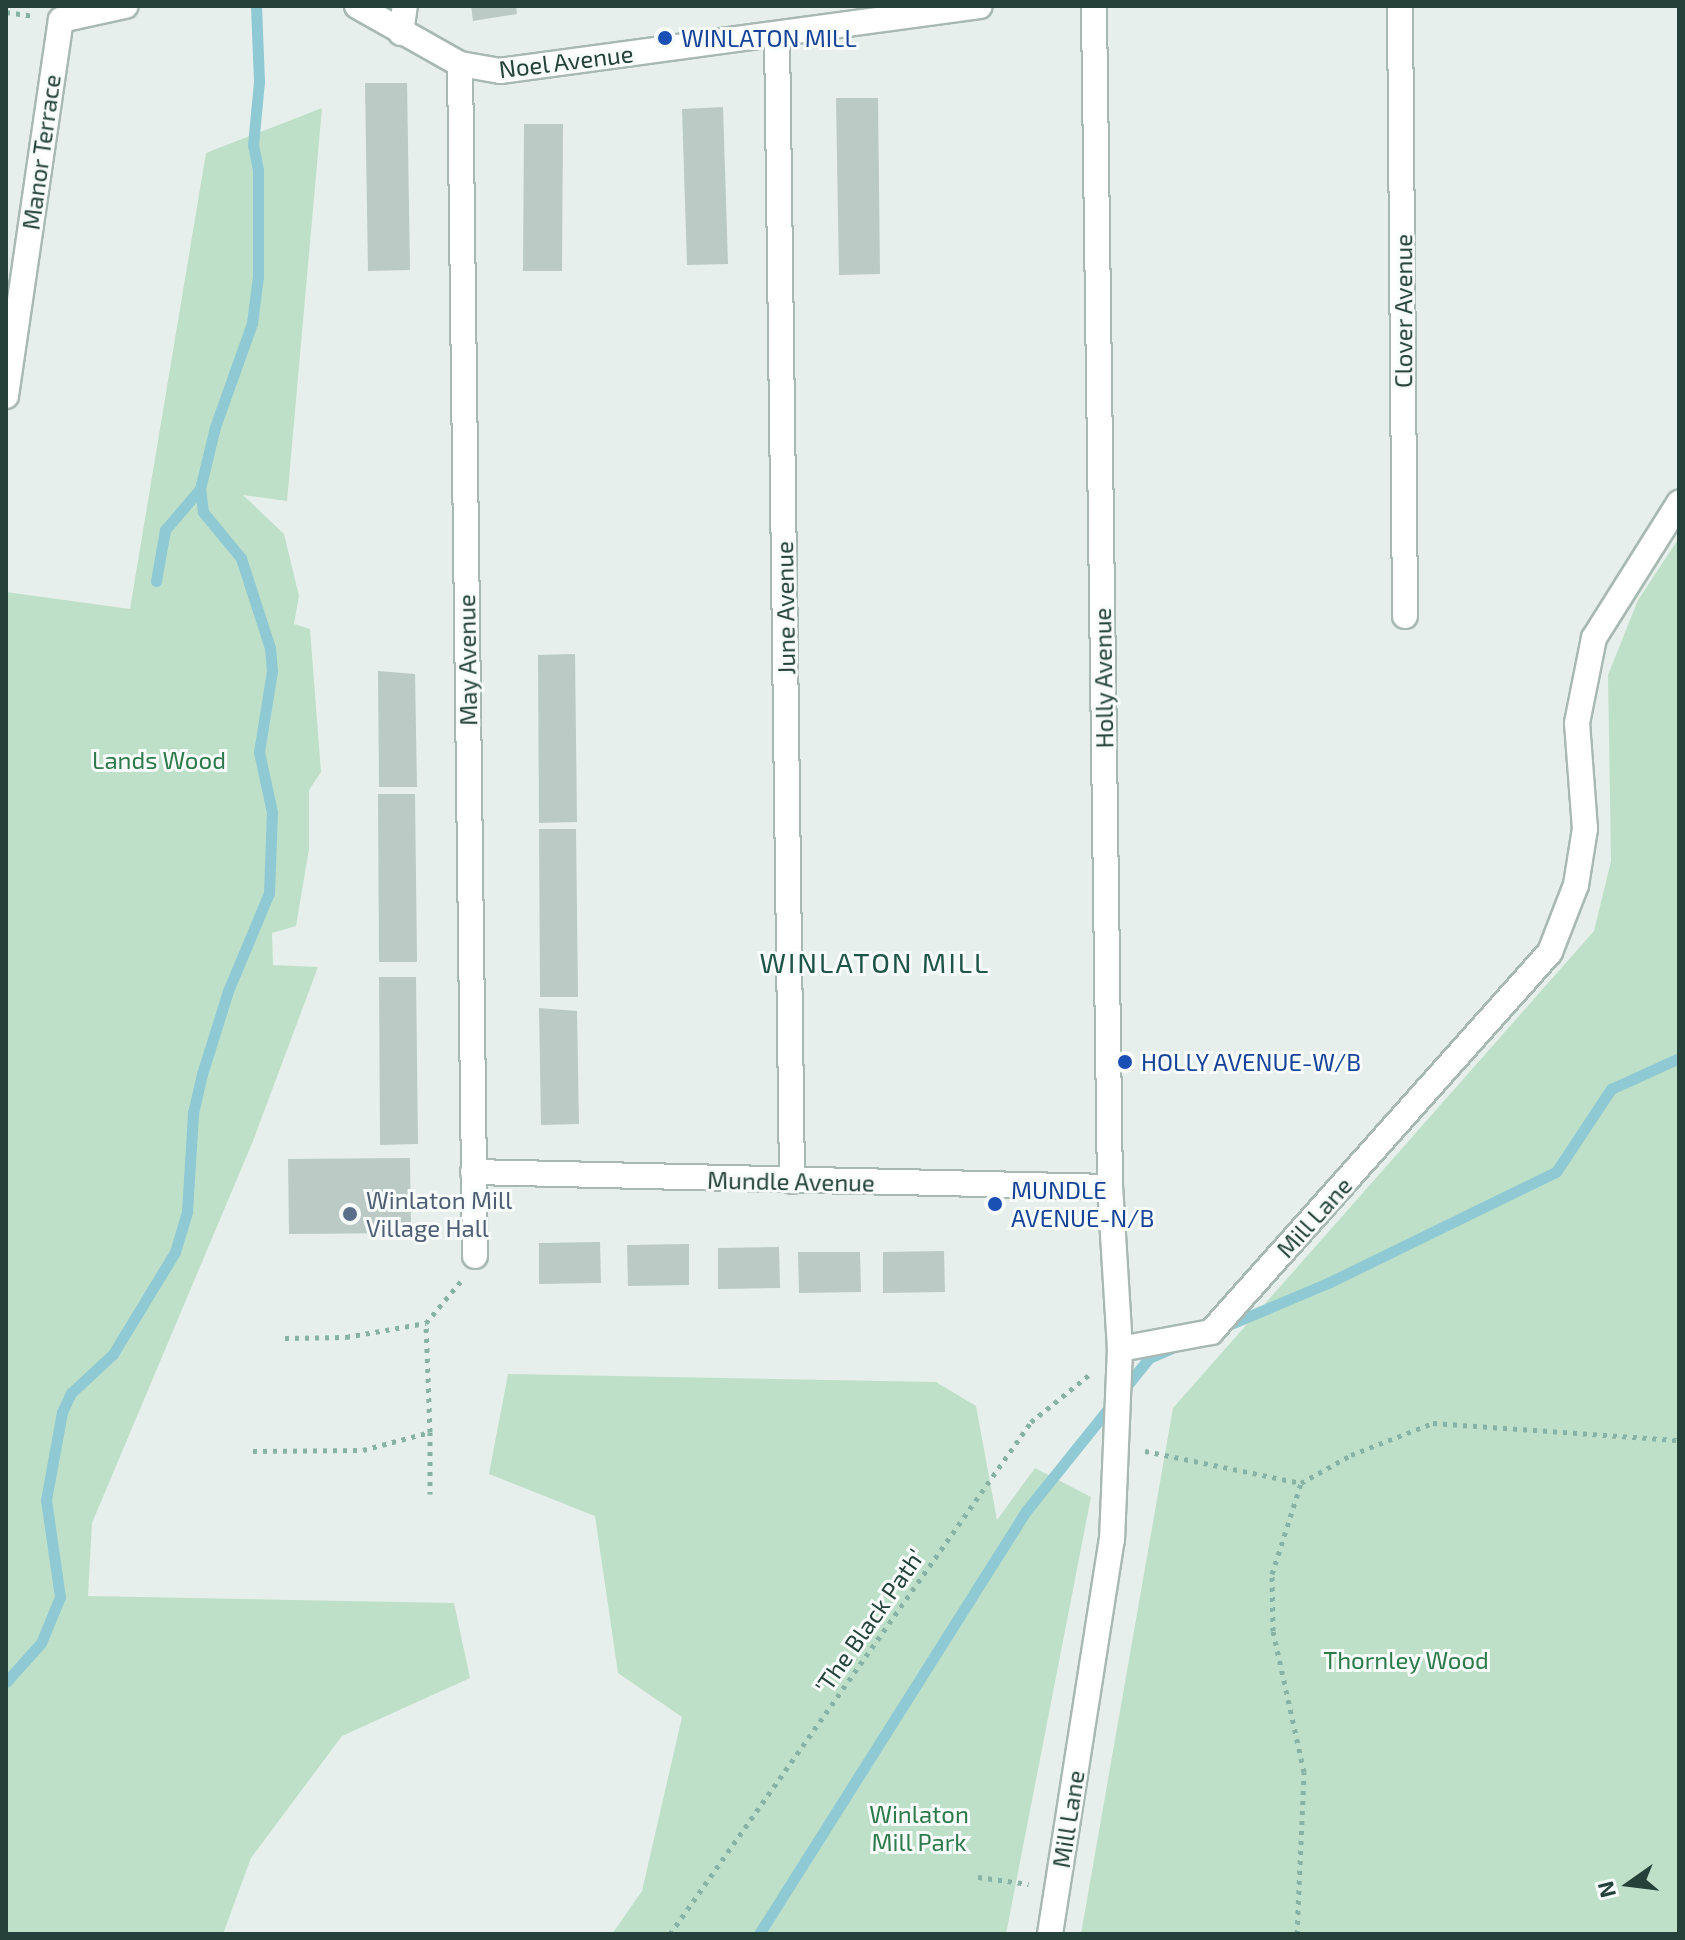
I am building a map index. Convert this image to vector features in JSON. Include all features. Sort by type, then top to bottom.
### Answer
[{"type":"street","name":"Manor Terrace","points":[[6,396],[61,20],[125,6]]},
{"type":"street","name":"Noel Avenue","points":[[357,6],[460,64],[500,71],[980,6]]},
{"type":"street","points":[[401,33],[405,6]]},
{"type":"street","name":"Holly Avenue","points":[[1094,6],[1110,1187],[1120,1349]]},
{"type":"street","name":"Clover Avenue","points":[[1400,6],[1405,616]]},
{"type":"street","name":"June Avenue","points":[[777,34],[792,1181]]},
{"type":"street","name":"May Avenue","points":[[460,64],[475,1256]]},
{"type":"street","name":"Mill Lane","points":[[1050,1934],[1112,1540],[1120,1349],[1211,1332],[1550,952],[1576,885],[1585,829],[1577,723],[1594,638],[1679,503]]},
{"type":"street","name":"Mundle Avenue","points":[[473,1172],[1110,1187]]},
{"type":"path","points":[[285,1338],[346,1337],[426,1323],[458,1288],[475,1256]]},
{"type":"path","points":[[426,1323],[430,1494]]},
{"type":"path","name":"'The Black Path'","points":[[670,1934],[1031,1422],[1120,1349]]},
{"type":"path","points":[[1116,1445],[1301,1483],[1351,1455],[1433,1423],[1679,1440]]},
{"type":"path","points":[[253,1451],[363,1450],[430,1432]]},
{"type":"path","points":[[1297,1934],[1304,1772],[1273,1631],[1272,1574],[1301,1483]]},
{"type":"path","points":[[978,1877],[1057,1889]]},
{"type":"green space","name":"Lands Wood","points":[[322,108],[287,501],[243,495],[284,534],[299,596],[294,624],[310,629],[321,772],[309,790],[309,849],[296,926],[272,933],[273,965],[318,967],[253,1141],[92,1523],[88,1596],[454,1603],[470,1678],[342,1736],[251,1858],[223,1934],[6,1934],[6,592],[130,609],[206,153]]},
{"type":"green space","name":"Thornley Wood","points":[[1679,538],[1679,1934],[1081,1934],[1173,1408],[1594,931],[1611,861],[1608,675],[1638,600]]},
{"type":"green space","name":"Winlaton Mill Park","points":[[508,1374],[936,1382],[976,1406],[997,1520],[1035,1468],[1091,1497],[1006,1934],[612,1934],[642,1891],[682,1717],[618,1673],[595,1516],[489,1474]]},
{"type":"building","points":[[471,6],[516,6],[517,14],[473,21]]},
{"type":"building","points":[[365,83],[407,83],[410,270],[368,271]]},
{"type":"building","points":[[836,98],[878,98],[880,274],[839,275]]},
{"type":"building","points":[[723,107],[728,264],[687,265],[682,109]]},
{"type":"building","points":[[524,124],[563,124],[562,271],[523,271]]},
{"type":"building","points":[[575,654],[577,822],[539,823],[538,655]]},
{"type":"building","points":[[378,671],[415,674],[417,787],[379,787]]},
{"type":"building","points":[[378,794],[415,794],[417,962],[379,962]]},
{"type":"building","points":[[539,829],[576,829],[578,997],[540,997]]},
{"type":"building","points":[[379,977],[416,977],[418,1144],[380,1145]]},
{"type":"building","points":[[539,1008],[577,1011],[579,1124],[541,1125]]},
{"type":"building","name":"Winlaton Mill Village Hall","points":[[410,1158],[411,1233],[289,1234],[288,1159]]},
{"type":"building","points":[[600,1242],[601,1283],[539,1284],[539,1243]]},
{"type":"building","points":[[689,1244],[689,1285],[628,1286],[627,1245]]},
{"type":"building","points":[[779,1247],[780,1288],[718,1289],[718,1248]]},
{"type":"building","points":[[944,1251],[945,1292],[883,1293],[883,1252]]},
{"type":"building","points":[[798,1252],[860,1252],[861,1292],[799,1293]]},
{"type":"waterway","points":[[6,1682],[41,1643],[60,1597],[46,1500],[62,1412],[71,1393],[113,1354],[175,1252],[187,1212],[193,1113],[202,1074],[228,991],[269,893],[272,812],[259,752],[272,671],[270,648],[241,558],[203,512],[200,489],[215,427],[252,323],[258,276],[258,170],[253,145],[259,81],[256,6]]},
{"type":"waterway","points":[[156,581],[165,530],[200,489]]},
{"type":"waterway","points":[[1226,1326],[1330,1282],[1556,1172],[1611,1089],[1679,1058]]},
{"type":"waterway","points":[[759,1934],[1026,1511],[1149,1358],[1170,1349]]},
{"type":"place","name":"WINLATON MILL","points":[[665,38]]},
{"type":"place","name":"HOLLY AVENUE-W/B","points":[[1125,1062]]},
{"type":"place","name":"MUNDLE AVENUE-N/B","points":[[995,1204]]},
{"type":"place","name":"Winlaton Mill Village Hall","points":[[350,1214]]},
{"type":"district","name":"WINLATON MILL","points":[[875,962]]}]
